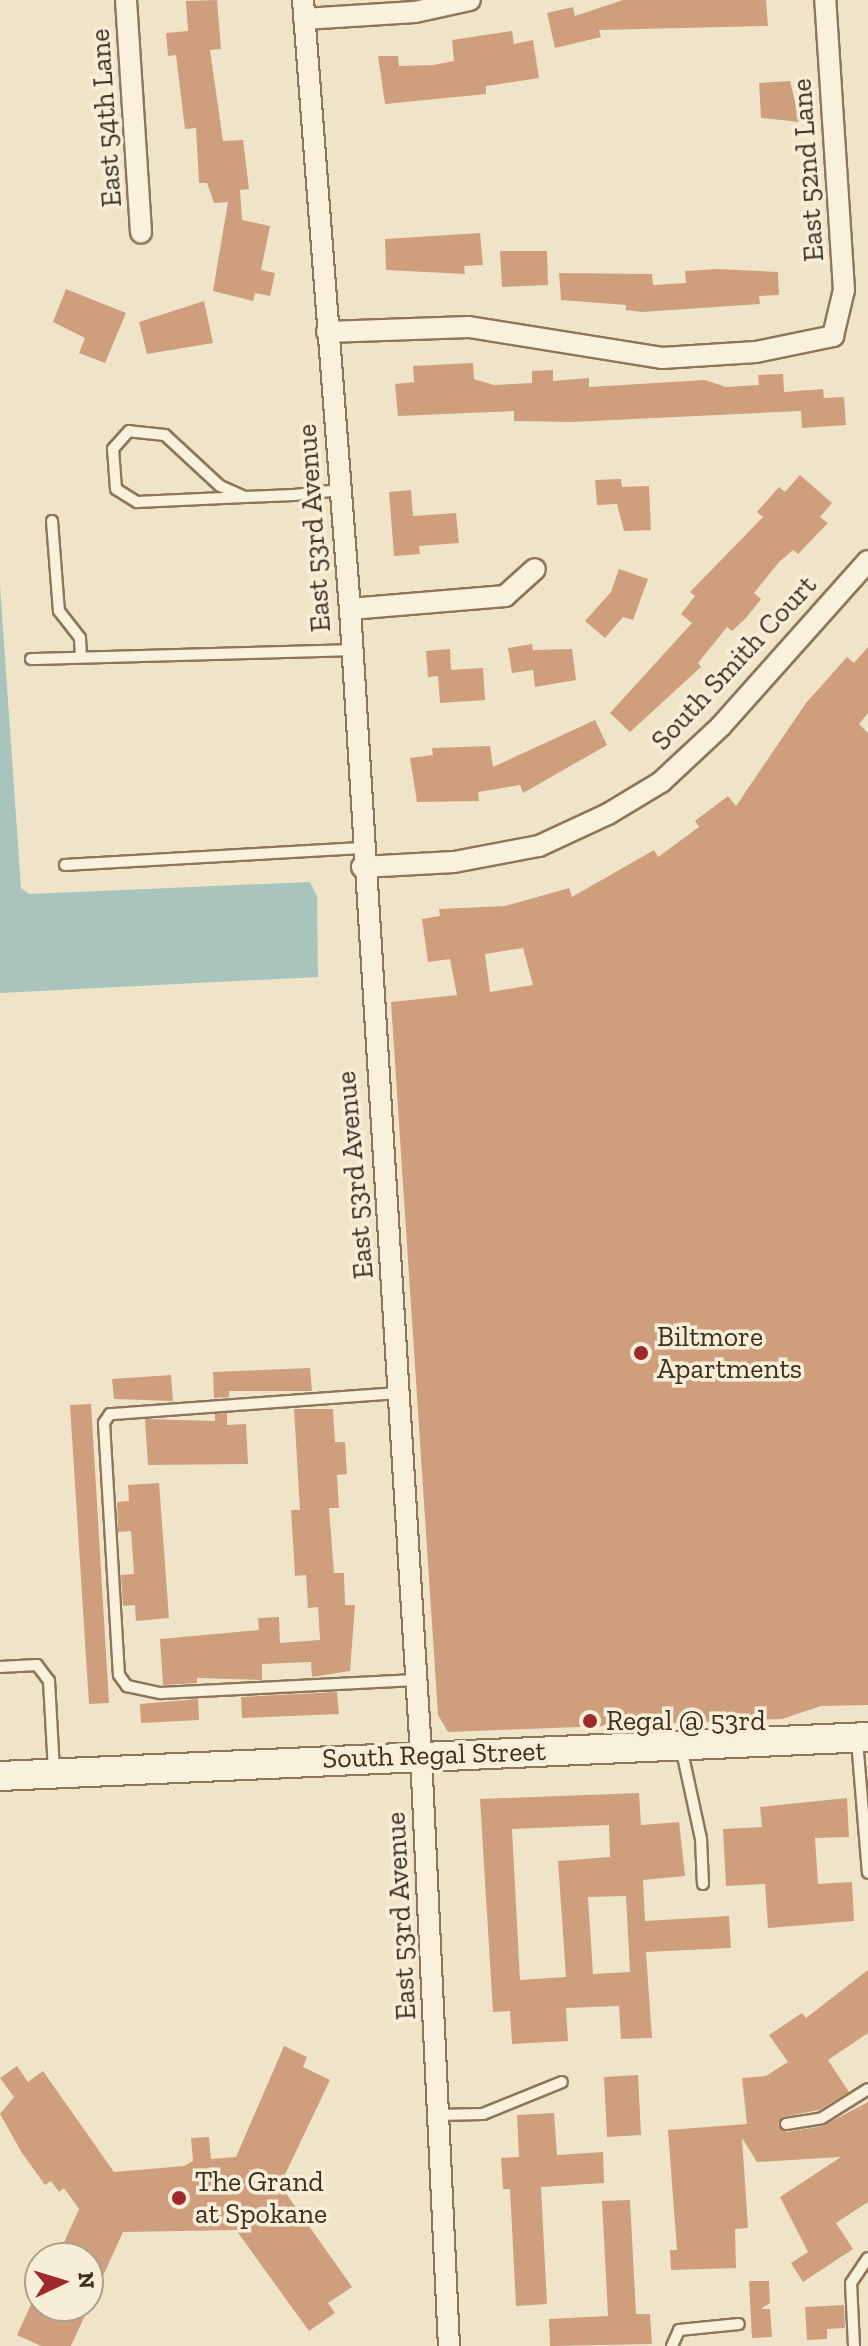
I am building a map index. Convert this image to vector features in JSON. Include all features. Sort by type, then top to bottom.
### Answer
[{"type":"main road","name":"South Regal Street","points":[[0,1776],[421,1755],[862,1738]]},
{"type":"street","name":"East 54th Lane","points":[[126,0],[141,233]]},
{"type":"street","points":[[304,10],[415,12],[470,0]]},
{"type":"street","name":"East 52nd Lane","points":[[327,332],[469,327],[662,358],[756,352],[833,336],[844,290],[825,0]]},
{"type":"street","name":"East 53rd Avenue","points":[[304,10],[350,609],[361,858],[421,1755],[449,2346]]},
{"type":"street","name":"South Smith Court","points":[[361,858],[454,862],[539,846],[608,814],[661,782],[721,726],[868,561]]},
{"type":"street","points":[[350,609],[505,596],[535,569]]},
{"type":"lane","points":[[245,497],[220,486],[165,435],[129,431],[113,449],[116,489],[125,499],[245,497],[340,490]]},
{"type":"lane","points":[[52,521],[59,611],[80,638],[81,657]]},
{"type":"lane","points":[[31,659],[351,650]]},
{"type":"lane","points":[[65,865],[361,858]]},
{"type":"lane","points":[[398,1393],[110,1414],[104,1423],[119,1675],[127,1686],[161,1693],[416,1680]]},
{"type":"lane","points":[[0,1667],[37,1665],[49,1681],[54,1773]]},
{"type":"lane","points":[[862,1738],[859,1825],[868,1873]]},
{"type":"lane","points":[[681,1745],[701,1839],[703,1884]]},
{"type":"lane","points":[[438,2115],[483,2114],[562,2082]]},
{"type":"lane","points":[[786,2124],[822,2118],[868,2089]]},
{"type":"lane","points":[[854,2346],[851,2283],[868,2258]]},
{"type":"lane","points":[[672,2346],[679,2330],[739,2324]]},
{"type":"water","points":[[0,585],[21,888],[29,894],[310,882],[317,896],[318,977],[0,993]]},
{"type":"building","points":[[217,0],[221,49],[210,50],[223,141],[243,140],[249,189],[240,190],[242,220],[270,226],[261,270],[275,273],[270,296],[255,293],[253,301],[213,291],[228,202],[214,203],[207,183],[199,183],[196,128],[185,129],[176,55],[168,56],[166,33],[188,31],[186,1]]},
{"type":"building","points":[[623,0],[766,0],[768,26],[599,30],[601,37],[555,48],[547,13],[573,7],[575,16]]},
{"type":"building","points":[[512,31],[514,44],[533,40],[539,78],[486,86],[486,94],[385,104],[378,56],[398,56],[399,66],[433,65],[454,61],[452,40]]},
{"type":"building","points":[[790,81],[800,122],[761,118],[759,83]]},
{"type":"building","points":[[480,233],[483,265],[464,266],[465,274],[386,270],[385,239]]},
{"type":"building","points":[[500,251],[547,251],[548,285],[502,287]]},
{"type":"building","points":[[685,271],[778,272],[779,295],[759,296],[760,304],[642,312],[626,310],[626,305],[561,300],[559,273],[652,274],[653,285],[686,283]]},
{"type":"building","points":[[66,289],[126,313],[105,363],[79,353],[85,338],[53,322]]},
{"type":"building","points":[[204,301],[213,343],[147,354],[139,322]]},
{"type":"building","points":[[473,363],[474,379],[494,385],[532,383],[532,371],[553,370],[553,381],[589,378],[589,387],[705,380],[726,387],[759,385],[758,375],[783,374],[784,392],[823,389],[824,398],[844,397],[846,425],[802,428],[801,411],[572,422],[514,421],[514,411],[398,416],[395,384],[414,382],[413,366]]},
{"type":"building","points":[[800,475],[832,503],[820,517],[828,523],[798,554],[793,550],[779,562],[754,593],[761,599],[746,618],[732,631],[727,627],[698,663],[701,667],[630,732],[610,713],[692,623],[681,614],[695,596],[690,592],[763,517],[757,512],[779,487],[785,492]]},
{"type":"building","points":[[621,479],[622,487],[649,486],[651,530],[624,531],[617,504],[597,505],[595,480]]},
{"type":"building","points":[[411,490],[413,516],[456,513],[459,543],[419,546],[420,554],[394,556],[389,492]]},
{"type":"building","points":[[619,569],[648,579],[633,620],[623,617],[605,638],[585,621],[611,592]]},
{"type":"building","points":[[532,644],[533,650],[572,649],[576,680],[535,687],[533,670],[512,673],[508,648]]},
{"type":"building","name":"Biltmore Apartments","points":[[868,647],[868,713],[859,724],[868,733],[868,1705],[821,1706],[782,1719],[448,1732],[438,1715],[391,1002],[457,995],[450,959],[428,962],[422,919],[440,916],[439,909],[505,906],[569,888],[572,897],[654,850],[658,857],[699,827],[695,821],[728,796],[736,806],[806,703],[847,657],[854,663]],"holes":[[[523,948],[533,985],[490,992],[485,954]]]},
{"type":"building","points":[[450,649],[451,670],[483,668],[485,700],[440,703],[438,676],[428,677],[426,651]]},
{"type":"building","points":[[595,720],[607,745],[523,793],[520,785],[478,792],[479,801],[417,802],[410,758],[433,755],[432,748],[490,746],[493,767]]},
{"type":"building","points":[[310,1368],[312,1391],[229,1391],[229,1397],[214,1398],[213,1372]]},
{"type":"building","points":[[171,1375],[173,1401],[114,1399],[112,1379]]},
{"type":"building","points":[[91,1404],[109,1703],[89,1704],[70,1405]]},
{"type":"building","points":[[294,1409],[333,1409],[335,1442],[345,1442],[347,1474],[337,1475],[339,1508],[329,1508],[334,1573],[344,1573],[345,1605],[355,1605],[350,1671],[312,1677],[311,1662],[262,1664],[262,1680],[197,1678],[197,1683],[163,1685],[160,1639],[259,1630],[258,1618],[279,1617],[280,1643],[320,1640],[318,1607],[308,1608],[306,1575],[295,1576],[291,1510],[300,1510]]},
{"type":"building","points":[[227,1413],[227,1425],[246,1424],[248,1464],[148,1465],[145,1419],[215,1421],[215,1414]]},
{"type":"building","points":[[159,1483],[169,1618],[136,1621],[135,1605],[123,1606],[121,1575],[134,1574],[131,1531],[118,1532],[117,1502],[129,1501],[128,1485]]},
{"type":"building","points":[[337,1692],[339,1714],[242,1718],[241,1697]]},
{"type":"building","points":[[198,1699],[199,1720],[141,1723],[140,1704]]},
{"type":"building","points":[[639,1793],[641,1825],[679,1822],[685,1876],[643,1880],[645,1921],[729,1916],[731,1948],[646,1952],[652,2038],[621,2039],[619,2006],[566,2008],[568,2041],[512,2044],[510,2011],[493,2012],[480,1799]],"holes":[[[609,1825],[610,1857],[558,1861],[566,1977],[520,1980],[512,1829]],[[626,1896],[630,1972],[593,1974],[588,1897]]]},
{"type":"building","points":[[847,1798],[849,1837],[815,1838],[818,1884],[852,1882],[854,1921],[768,1928],[765,1884],[726,1886],[723,1829],[762,1827],[760,1807]]},
{"type":"building","points":[[868,1970],[868,2033],[828,2060],[849,2092],[819,2110],[782,2117],[778,2125],[787,2132],[823,2126],[868,2102],[868,2202],[836,2223],[853,2249],[803,2282],[791,2263],[808,2252],[780,2197],[841,2157],[757,2162],[742,2138],[748,2228],[735,2229],[736,2268],[671,2270],[670,2250],[677,2250],[668,2130],[747,2124],[742,2078],[766,2076],[788,2062],[769,2035],[802,2013],[806,2018]]},
{"type":"building","name":"The Grand at Spokane","points":[[284,2046],[307,2057],[303,2067],[330,2080],[280,2185],[352,2287],[328,2303],[335,2313],[309,2331],[236,2230],[123,2232],[104,2274],[104,2242],[64,2242],[79,2209],[64,2188],[59,2192],[51,2181],[45,2185],[22,2153],[0,2114],[14,2097],[0,2078],[17,2066],[28,2082],[43,2071],[114,2172],[184,2166],[193,2161],[191,2138],[209,2137],[211,2159],[236,2157]]},
{"type":"building","points":[[638,2075],[641,2135],[607,2137],[604,2077]]},
{"type":"building","points":[[554,2113],[557,2155],[603,2152],[604,2183],[541,2187],[547,2304],[516,2306],[510,2189],[503,2189],[501,2158],[519,2157],[517,2115]]},
{"type":"building","points":[[630,2200],[636,2314],[650,2314],[652,2344],[550,2346],[549,2319],[608,2316],[602,2201]]},
{"type":"building","points":[[749,2281],[769,2281],[770,2303],[761,2309],[770,2309],[772,2337],[752,2338]]},
{"type":"building","points":[[844,2305],[845,2328],[827,2329],[827,2339],[807,2340],[805,2307]]},
{"type":"building","name":"The Grand at Spokane","points":[[24,2320],[82,2322],[71,2346],[41,2346],[17,2335]]},
{"type":"place","name":"Biltmore Apartments","points":[[641,1353]]},
{"type":"place","name":"Regal @ 53rd","points":[[590,1721]]},
{"type":"place","name":"The Grand at Spokane","points":[[179,2198]]}]
